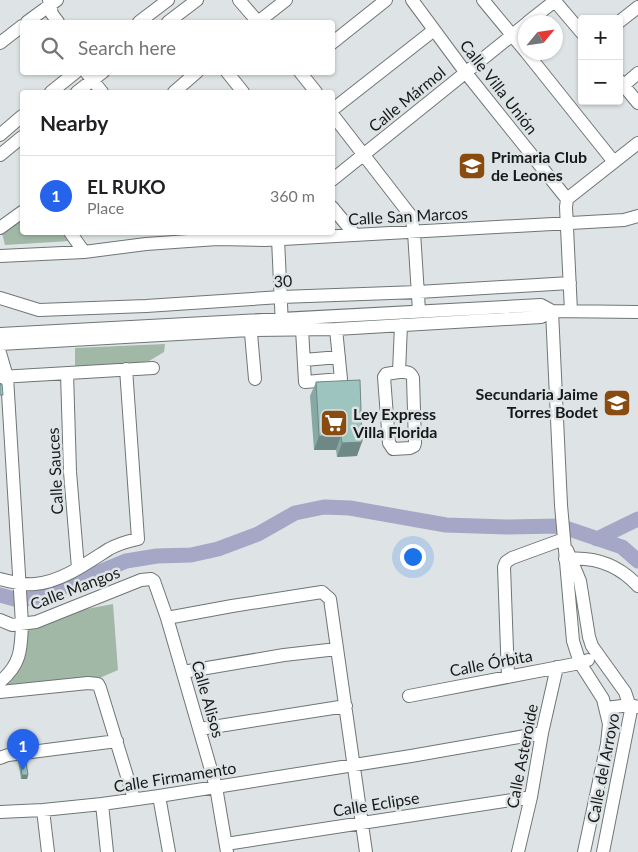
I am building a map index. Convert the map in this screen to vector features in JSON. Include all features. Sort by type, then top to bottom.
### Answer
[{"type":"street","points":[[142,20],[168,0]]},
{"type":"street","points":[[171,20],[197,0]]},
{"type":"street","points":[[239,0],[256,20]]},
{"type":"street","points":[[261,20],[286,0]]},
{"type":"street","points":[[335,41],[386,0]]},
{"type":"street","name":"Calle Villa Unión","points":[[412,0],[466,73],[567,199]]},
{"type":"street","points":[[483,0],[518,42]]},
{"type":"street","points":[[555,0],[578,29]]},
{"type":"street","name":"Calle Mármol","points":[[537,15],[555,0]]},
{"type":"street","points":[[30,20],[52,2]]},
{"type":"street","points":[[52,2],[52,14],[56,20]]},
{"type":"street","points":[[623,19],[638,7]]},
{"type":"street","points":[[0,43],[20,28]]},
{"type":"street","points":[[335,110],[434,30]]},
{"type":"street","name":"Calle Mármol","points":[[335,178],[518,30]]},
{"type":"street","points":[[532,60],[614,162]]},
{"type":"street","points":[[623,82],[638,73]]},
{"type":"street","points":[[54,90],[72,75]]},
{"type":"street","points":[[79,90],[94,75],[101,90]]},
{"type":"street","points":[[176,90],[194,75]]},
{"type":"street","points":[[229,75],[241,90]]},
{"type":"street","points":[[302,75],[314,90]]},
{"type":"street","points":[[623,85],[638,103]]},
{"type":"street","points":[[335,116],[407,210],[414,232],[419,311]]},
{"type":"street","points":[[0,134],[20,118]]},
{"type":"street","points":[[0,155],[20,139]]},
{"type":"street","points":[[572,311],[567,199],[638,143]]},
{"type":"street","points":[[335,210],[356,235]]},
{"type":"street","points":[[0,228],[20,213]]},
{"type":"street","name":"Calle San Marcos","points":[[0,256],[84,252],[215,236],[356,235],[567,224],[624,220],[638,216]]},
{"type":"street","points":[[72,235],[84,252]]},
{"type":"street","points":[[145,235],[152,243]]},
{"type":"street","points":[[272,237],[281,297],[282,324]]},
{"type":"street","name":"30","points":[[0,298],[39,310],[570,283]]},
{"type":"street","points":[[0,334],[282,324],[419,311],[541,305],[552,311],[638,312]]},
{"type":"street","points":[[282,324],[302,330],[336,329],[541,317],[552,311]]},
{"type":"street","name":"Calle del Arroyo","points":[[552,311],[562,519],[568,559],[573,641],[580,663],[598,689],[606,708],[609,724],[607,744],[584,852]]},
{"type":"street","points":[[0,344],[250,325]]},
{"type":"street","points":[[250,325],[255,379]]},
{"type":"street","points":[[399,372],[401,325]]},
{"type":"street","points":[[302,330],[305,382],[341,379],[336,329]]},
{"type":"street","points":[[0,353],[4,376],[21,620],[21,643],[18,662],[8,676],[0,682]]},
{"type":"street","points":[[304,360],[339,357]]},
{"type":"street","points":[[4,376],[153,368]]},
{"type":"street","name":"Calle Mangos","points":[[0,579],[20,587],[46,582],[78,568],[110,549],[138,539],[126,369]]},
{"type":"street","points":[[389,372],[399,372],[408,372],[413,378],[414,446],[410,448],[393,448],[389,442],[384,377],[389,372]]},
{"type":"street","name":"Calle Sauces","points":[[67,373],[70,472],[78,568]]},
{"type":"street","points":[[508,677],[504,567],[506,562],[512,558],[564,540]]},
{"type":"street","points":[[568,559],[592,559],[610,565],[629,575],[638,586]]},
{"type":"street","name":"Calle del Arroyo","points":[[568,559],[580,581],[589,637],[598,656],[634,706],[603,852]]},
{"type":"street","name":"Calle Mangos","points":[[0,620],[12,626],[21,620],[45,619],[147,578],[151,578],[157,586]]},
{"type":"street","name":"Calle Alisos","points":[[157,586],[216,787],[226,848]]},
{"type":"street","points":[[167,618],[322,592],[330,599],[366,852]]},
{"type":"street","points":[[183,672],[284,655],[337,649]]},
{"type":"street","name":"Calle Órbita","points":[[409,696],[580,663],[598,656]]},
{"type":"street","name":"Calle Asteroide","points":[[518,852],[557,667]]},
{"type":"street","points":[[0,692],[88,683],[98,684],[134,800]]},
{"type":"street","points":[[200,729],[346,706]]},
{"type":"street","points":[[606,708],[634,706]]},
{"type":"street","name":"Calle Firmamento","points":[[0,812],[42,810],[134,800],[542,733]]},
{"type":"street","points":[[0,758],[8,755],[117,741]]},
{"type":"street","points":[[159,796],[169,852]]},
{"type":"street","name":"Calle Eclipse","points":[[226,848],[362,823],[531,797]]},
{"type":"street","points":[[102,804],[107,852]]},
{"type":"street","points":[[42,810],[48,852]]},
{"type":"green space","points":[[20,220],[20,235],[66,235],[70,241],[5,245],[2,233]]},
{"type":"green space","points":[[165,344],[164,352],[149,361],[129,365],[75,368],[75,348]]},
{"type":"green space","points":[[113,604],[118,670],[88,683],[0,692],[8,675],[24,624],[54,615]]},
{"type":"building","name":"Ley Express Villa Florida","points":[[360,380],[362,442],[342,443],[341,436],[319,436],[316,382]]},
{"type":"building","points":[[0,384],[2,384],[3,395],[0,395]]},
{"type":"building","points":[[25,755],[28,775],[22,775],[20,756]]},
{"type":"waterway","points":[[0,595],[18,600],[40,597],[126,561],[157,556],[191,555],[218,549],[258,534],[295,513],[324,507],[350,508],[446,525],[560,526],[622,547],[638,561]]},
{"type":"waterway","points":[[597,539],[638,519]]},
{"type":"place","name":"Primaria Club de Leones","points":[[472,166]]},
{"type":"place","name":"Secundaria Jaime Torres Bodet","points":[[617,403]]},
{"type":"place","name":"Ley Express Villa Florida","points":[[334,423]]},
{"type":"place","name":"EL RUKO","points":[[23,770]]}]
